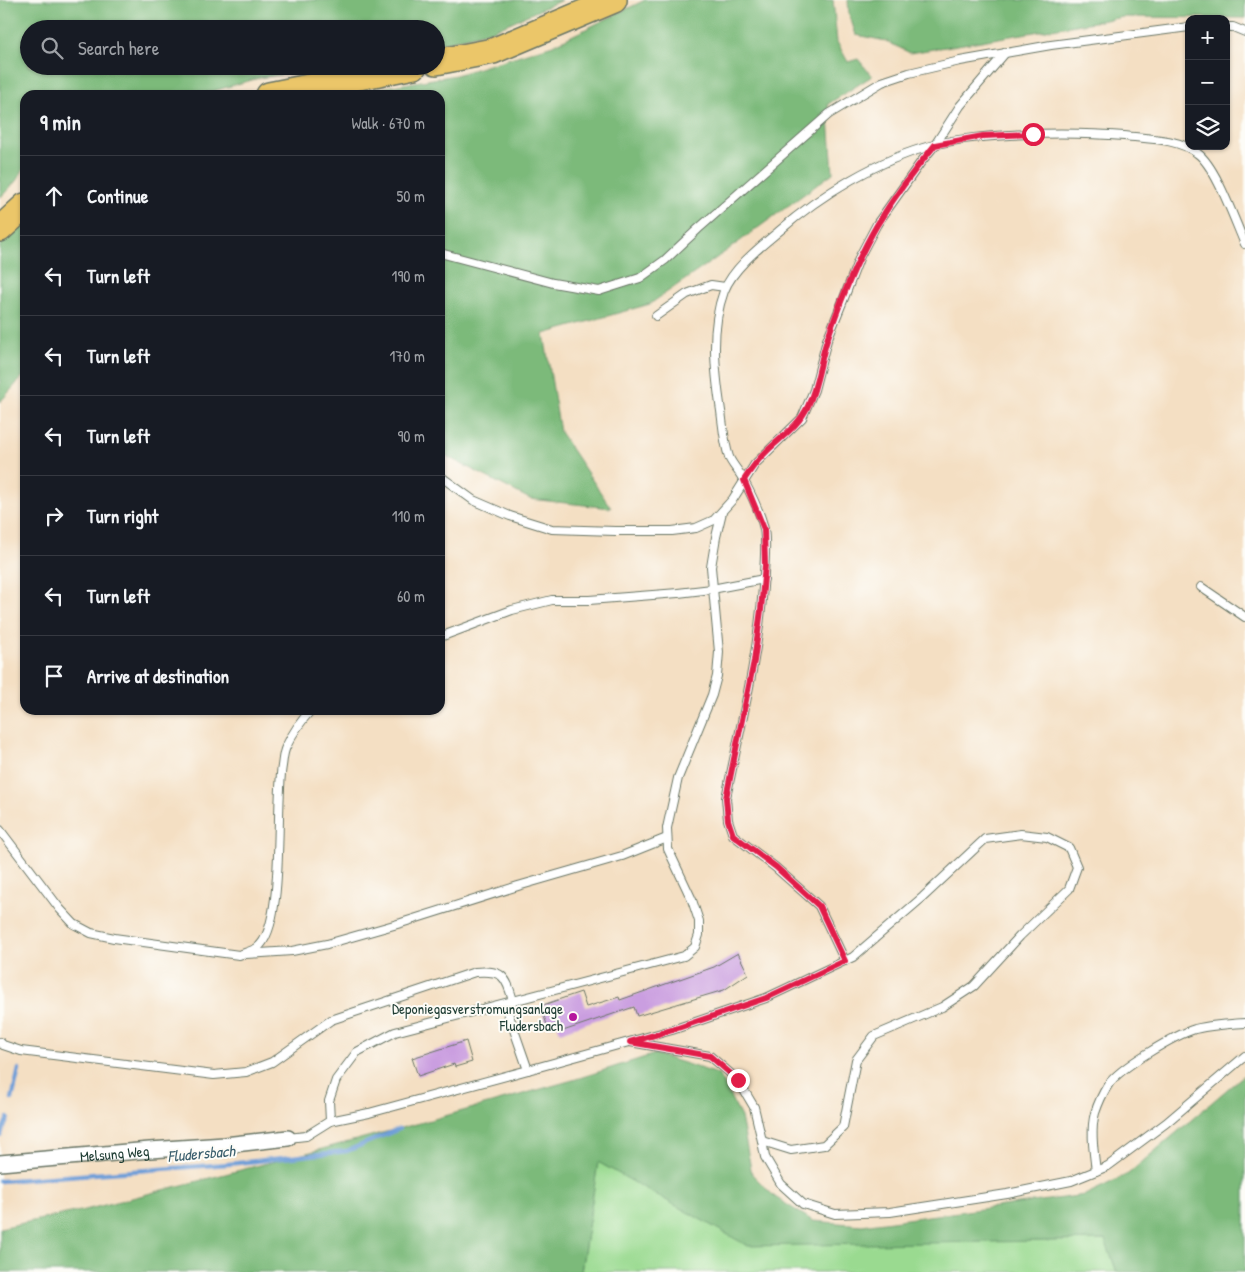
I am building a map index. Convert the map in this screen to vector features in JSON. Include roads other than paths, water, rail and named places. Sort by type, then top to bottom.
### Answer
[{"type":"main road","points":[[445,60],[493,50],[614,0]]},
{"type":"main road","points":[[294,90],[369,75]]},
{"type":"main road","points":[[0,229],[20,211]]},
{"type":"street","name":"Melsung Weg","points":[[0,1163],[225,1145],[288,1138]]},
{"type":"lane","points":[[445,254],[553,283],[599,291],[640,278],[665,260],[829,114],[860,93],[882,82],[909,72],[1006,52],[1185,27]]},
{"type":"lane","points":[[1230,27],[1245,27]]},
{"type":"lane","points":[[1230,27],[1245,32]]},
{"type":"lane","points":[[445,480],[473,500],[510,516],[552,528],[672,531],[696,528],[714,520],[733,499],[755,464],[767,450],[802,418],[814,390],[827,340],[860,256],[877,224],[915,169],[935,145],[960,106],[1006,52]]},
{"type":"lane","points":[[845,961],[819,906],[776,867],[733,835],[728,820],[726,798],[754,661],[761,610],[764,579],[764,529],[744,480],[729,459],[723,431],[716,370],[715,341],[717,313],[725,287],[747,259],[785,226],[824,197],[899,156],[935,145],[983,136],[1071,132],[1155,140],[1184,145],[1199,154],[1213,174],[1245,244]]},
{"type":"lane","points":[[656,316],[687,294],[711,285],[725,287]]},
{"type":"lane","points":[[330,1121],[329,1100],[336,1080],[357,1052],[395,1032],[684,956],[695,946],[699,936],[699,921],[692,900],[668,848],[666,828],[678,778],[712,695],[717,676],[719,652],[711,567],[722,512]]},
{"type":"lane","points":[[445,635],[512,610],[552,600],[589,600],[712,589],[764,579]]},
{"type":"lane","points":[[1201,587],[1245,617]]},
{"type":"lane","points":[[239,954],[256,948],[267,936],[274,910],[279,781],[285,749],[301,720],[306,715]]},
{"type":"lane","points":[[0,830],[60,909],[74,924],[91,933],[114,938],[239,954],[266,954],[326,944],[622,856],[667,838]]},
{"type":"lane","points":[[288,1138],[306,1136],[330,1121],[369,1113],[630,1042],[672,1030],[766,998],[852,957],[923,897],[985,839],[1021,834],[1047,837],[1069,848],[1077,867],[1069,888],[1020,936],[974,986],[942,1007],[874,1036],[856,1060],[843,1126],[824,1145],[791,1150],[762,1141]]},
{"type":"lane","points":[[0,1042],[3,1045],[21,1050],[214,1075],[246,1072],[272,1062],[331,1020],[475,972],[491,971],[501,976],[508,984],[509,1002],[528,1070]]},
{"type":"lane","points":[[1096,1171],[1093,1141],[1095,1114],[1108,1084],[1131,1065],[1164,1043],[1194,1030],[1245,1022]]},
{"type":"lane","points":[[630,1042],[710,1056],[738,1080],[754,1107],[765,1157],[781,1184],[803,1204],[835,1214],[890,1212],[1007,1194],[1071,1181],[1108,1166],[1166,1123],[1245,1056]]},
{"type":"waterway","points":[[12,1099],[19,1069]]},
{"type":"waterway","points":[[0,1136],[8,1118]]},
{"type":"waterway","name":"Fludersbach","points":[[0,1181],[228,1164],[347,1151],[399,1129]]},
{"type":"place","name":"Deponiegasverstromungsanlage Fludersbach","points":[[573,1017]]}]
